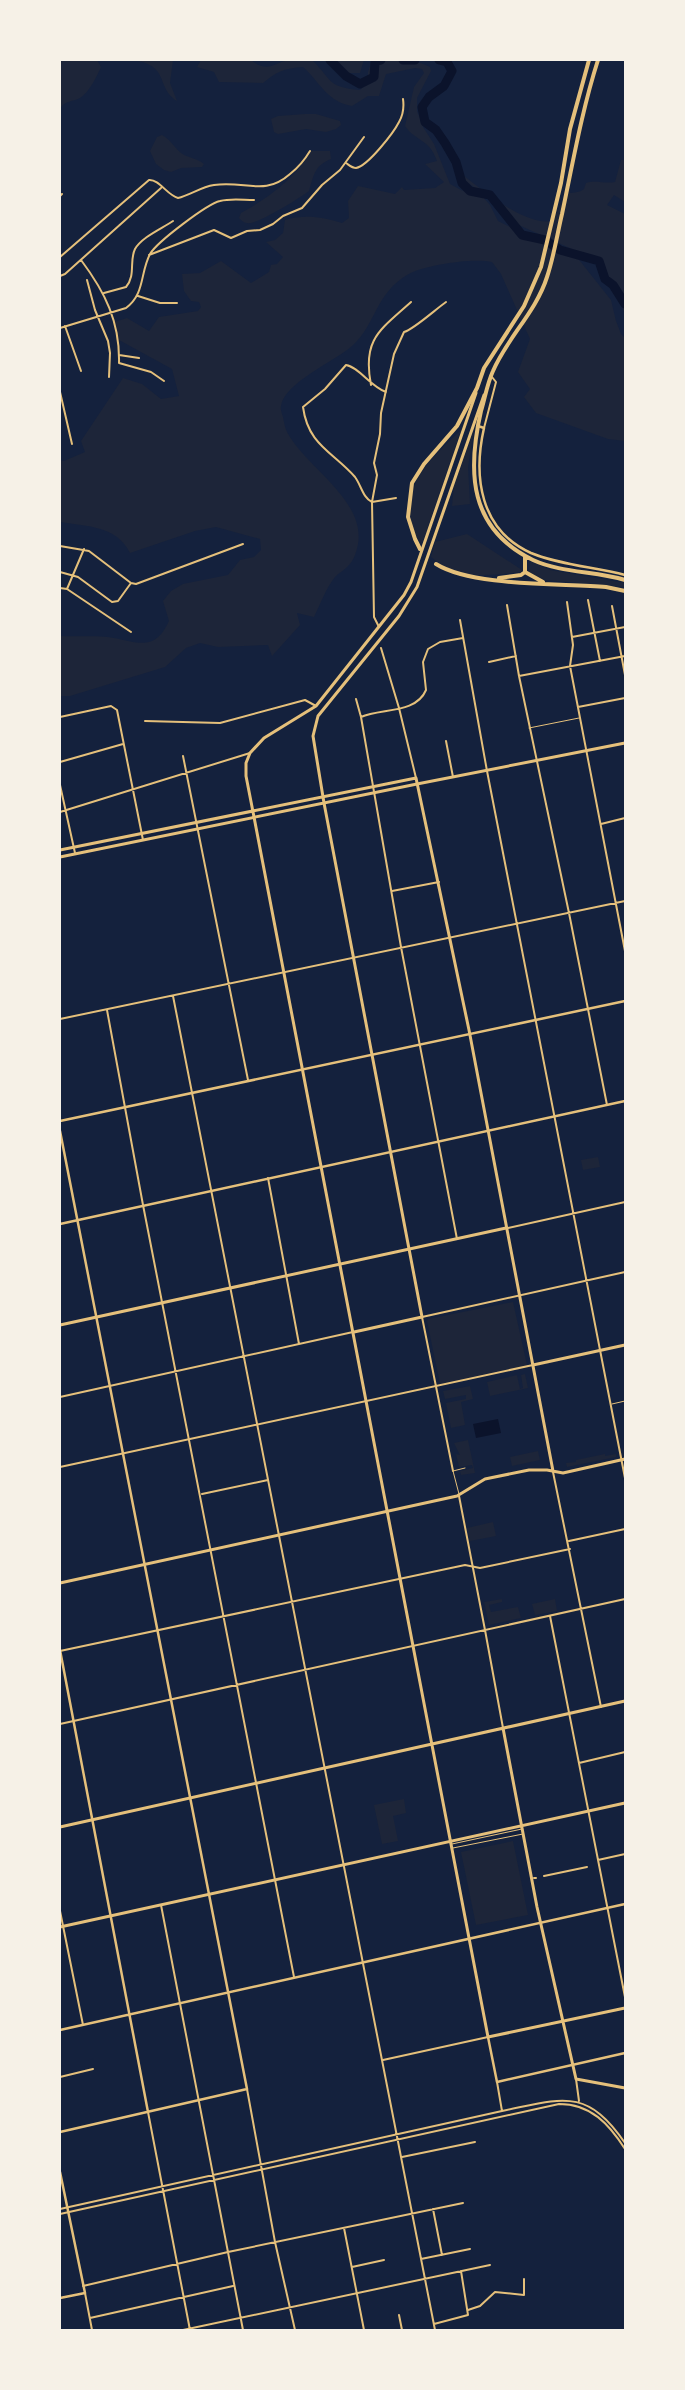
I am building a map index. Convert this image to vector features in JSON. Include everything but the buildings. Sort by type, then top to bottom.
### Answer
[{"type":"highway","points":[[420,549],[408,517],[412,483],[424,464],[457,426],[477,388],[484,368],[524,306],[541,267],[561,184],[570,129],[589,60]]},
{"type":"highway","points":[[598,60],[575,146],[547,278],[531,310],[493,370],[486,390],[474,442],[473,474],[479,500],[497,531],[525,556],[549,566],[625,580]]},
{"type":"highway","points":[[525,556],[525,572]]},
{"type":"highway","points":[[436,564],[459,576],[625,590]]},
{"type":"highway","points":[[489,579],[521,575],[525,572]]},
{"type":"highway","points":[[525,572],[544,583]]},
{"type":"main road","points":[[477,388],[411,582],[380,628],[316,706],[264,738],[250,753],[246,763],[246,776],[304,1070],[366,1401],[402,1578],[488,2037],[625,2008]]},
{"type":"main road","points":[[354,1332],[422,1317],[322,796],[313,736],[318,716],[323,708],[399,616],[417,587],[486,390]]},
{"type":"main road","points":[[60,857],[417,784],[625,744]]},
{"type":"main road","points":[[60,850],[416,778],[450,937],[553,1471]]},
{"type":"main road","points":[[60,1325],[506,1228]]},
{"type":"main road","points":[[533,1366],[625,1345]]},
{"type":"main road","points":[[60,1582],[459,1495],[485,1479],[529,1470],[563,1473],[623,1460]]},
{"type":"main road","points":[[60,1827],[625,1701]]},
{"type":"main road","points":[[504,1728],[542,1923],[576,2079],[625,2088]]},
{"type":"main road","points":[[62,1927],[451,1843],[625,1803]]},
{"type":"street","points":[[346,163],[353,167],[359,167],[381,148],[399,123],[404,105],[403,99]]},
{"type":"street","points":[[149,255],[214,230],[231,238],[247,231],[260,230],[273,224],[283,216],[302,208],[346,163],[364,137]]},
{"type":"street","points":[[60,257],[149,180],[154,180],[174,197],[182,197],[204,187],[221,184],[272,186],[284,180],[299,167],[310,151]]},
{"type":"street","points":[[60,276],[81,260],[162,188]]},
{"type":"street","points":[[60,328],[126,308],[138,296],[149,255],[160,243],[209,204],[229,199],[254,200]]},
{"type":"street","points":[[104,292],[126,287],[132,276],[135,250],[147,238],[173,221]]},
{"type":"street","points":[[81,260],[104,292],[118,340],[120,364],[151,372],[164,381]]},
{"type":"street","points":[[87,280],[108,341],[109,377]]},
{"type":"street","points":[[138,296],[160,303],[177,303]]},
{"type":"street","points":[[371,385],[368,375],[368,356],[374,337],[392,317],[411,302]]},
{"type":"street","points":[[380,628],[376,625],[374,617],[372,502],[377,480],[374,463],[386,392],[394,354],[404,332],[412,330],[420,320],[446,302]]},
{"type":"street","points":[[65,326],[81,370]]},
{"type":"street","points":[[119,355],[139,358]]},
{"type":"street","points":[[386,392],[371,385],[352,367],[346,365],[325,389],[303,407],[312,434],[331,457],[356,479],[366,497],[372,502],[396,498]]},
{"type":"street","points":[[491,377],[496,382],[478,455],[479,484],[489,510],[503,531],[519,545],[535,554],[625,575]]},
{"type":"street","points":[[60,392],[72,444]]},
{"type":"street","points":[[478,426],[484,428]]},
{"type":"street","points":[[60,546],[84,549],[131,583],[148,581],[243,544]]},
{"type":"street","points":[[67,589],[84,549]]},
{"type":"street","points":[[60,572],[73,574],[115,602],[131,583]]},
{"type":"street","points":[[60,588],[67,589],[131,632]]},
{"type":"street","points":[[588,600],[600,661]]},
{"type":"street","points":[[567,602],[572,637],[572,663],[570,666],[625,951]]},
{"type":"street","points":[[507,605],[529,728],[569,913],[606,1106]]},
{"type":"street","points":[[612,606],[625,675]]},
{"type":"street","points":[[460,620],[487,771],[625,1478]]},
{"type":"street","points":[[572,637],[625,627]]},
{"type":"street","points":[[361,717],[399,708],[419,700],[426,690],[423,662],[428,649],[434,644],[463,638]]},
{"type":"street","points":[[381,648],[399,708],[416,778]]},
{"type":"street","points":[[489,662],[516,656]]},
{"type":"street","points":[[519,676],[625,656]]},
{"type":"street","points":[[578,707],[625,698]]},
{"type":"street","points":[[356,699],[361,717],[401,948],[457,1239]]},
{"type":"street","points":[[145,722],[220,723],[305,700],[316,706]]},
{"type":"street","points":[[60,717],[114,707],[143,840]]},
{"type":"street","points":[[446,741],[453,777]]},
{"type":"street","points":[[60,762],[123,744]]},
{"type":"street","points":[[60,812],[250,753]]},
{"type":"street","points":[[183,756],[196,829],[248,1081]]},
{"type":"street","points":[[60,785],[76,854]]},
{"type":"street","points":[[600,824],[625,818]]},
{"type":"street","points":[[391,891],[439,882]]},
{"type":"street","points":[[60,1019],[625,901]]},
{"type":"street","points":[[173,996],[435,2330]]},
{"type":"street","points":[[60,1121],[625,1001]]},
{"type":"street","points":[[107,1010],[143,1205],[212,1550],[294,1978]]},
{"type":"street","points":[[60,1224],[625,1101]]},
{"type":"street","points":[[60,1130],[247,2089],[260,2166],[295,2330]]},
{"type":"street","points":[[268,1178],[299,1344]]},
{"type":"street","points":[[506,1228],[625,1202]]},
{"type":"street","points":[[454,1471],[422,1317],[625,1272]]},
{"type":"street","points":[[60,1397],[354,1332]]},
{"type":"street","points":[[60,1467],[533,1366]]},
{"type":"street","points":[[553,1471],[601,1707]]},
{"type":"street","points":[[201,1494],[268,1480]]},
{"type":"street","points":[[459,1495],[458,1499],[504,1728]]},
{"type":"street","points":[[568,1542],[625,1529]]},
{"type":"street","points":[[189,2329],[60,1651],[402,1578],[472,1566],[480,1568],[570,1549]]},
{"type":"street","points":[[60,1724],[625,1599]]},
{"type":"street","points":[[550,1616],[625,1997]]},
{"type":"street","points":[[579,1762],[625,1752]]},
{"type":"street","points":[[598,1860],[625,1854]]},
{"type":"street","points":[[594,1866],[599,1865]]},
{"type":"street","points":[[544,1876],[587,1867]]},
{"type":"street","points":[[60,2030],[625,1904]]},
{"type":"street","points":[[161,1905],[243,2330]]},
{"type":"street","points":[[60,1910],[83,2025]]},
{"type":"street","points":[[382,2060],[488,2037],[502,2110]]},
{"type":"street","points":[[497,2082],[625,2053]]},
{"type":"street","points":[[60,2076],[93,2069]]},
{"type":"street","points":[[576,2079],[580,2102]]},
{"type":"street","points":[[60,2132],[247,2089]]},
{"type":"street","points":[[60,2209],[260,2166],[502,2110],[565,2099],[580,2102],[602,2114],[625,2143]]},
{"type":"street","points":[[60,2214],[564,2104],[584,2108],[602,2119],[625,2148]]},
{"type":"street","points":[[402,2157],[475,2142]]},
{"type":"street","points":[[60,2172],[92,2330]]},
{"type":"street","points":[[83,2286],[228,2252],[463,2202]]},
{"type":"street","points":[[433,2209],[442,2255]]},
{"type":"street","points":[[344,2228],[364,2330]]},
{"type":"street","points":[[421,2259],[470,2249]]},
{"type":"street","points":[[351,2267],[384,2260]]},
{"type":"street","points":[[183,2330],[490,2265]]},
{"type":"street","points":[[434,2324],[468,2315],[461,2271]]},
{"type":"street","points":[[468,2310],[480,2306],[495,2292],[524,2295],[524,2279]]},
{"type":"street","points":[[90,2318],[234,2286]]},
{"type":"street","points":[[60,2298],[85,2293]]},
{"type":"street","points":[[399,2315],[402,2330]]},
{"type":"lane","points":[[529,728],[580,718]]},
{"type":"lane","points":[[611,1404],[625,1402]]},
{"type":"lane","points":[[459,1495],[454,1471],[465,1468]]},
{"type":"lane","points":[[452,1848],[524,1833]]},
{"type":"shaded area","points":[[291,59],[312,60],[335,84],[349,89],[360,90],[368,82],[368,72],[371,63],[377,61],[400,59],[430,67],[431,71],[417,98],[417,111],[423,127],[434,144],[450,184],[461,190],[482,196],[490,205],[498,221],[551,247],[576,256],[611,300],[616,321],[621,334],[625,338],[625,441],[608,439],[536,413],[524,397],[530,389],[518,372],[530,339],[501,274],[492,262],[461,262],[436,265],[415,271],[396,283],[388,291],[360,338],[344,352],[300,381],[284,397],[281,406],[287,432],[296,446],[348,504],[356,520],[359,537],[353,559],[332,581],[314,617],[297,613],[300,625],[272,656],[268,645],[218,647],[200,643],[186,648],[165,667],[70,696],[61,696],[60,636],[107,637],[139,643],[152,641],[164,631],[169,621],[163,601],[171,591],[183,584],[228,575],[240,560],[254,557],[261,550],[260,539],[216,527],[195,531],[130,553],[117,537],[109,532],[60,522],[60,460],[64,461],[85,452],[81,441],[123,378],[142,384],[161,399],[179,396],[172,369],[119,340],[114,322],[127,318],[149,331],[159,317],[198,311],[201,307],[199,302],[191,301],[184,291],[182,274],[200,273],[221,261],[251,283],[269,272],[271,265],[277,264],[283,257],[266,242],[275,240],[283,233],[285,220],[299,217],[314,217],[342,223],[349,218],[348,201],[358,186],[395,194],[402,187],[404,190],[435,188],[444,182],[425,164],[437,161],[430,148],[405,126],[414,87],[424,73],[422,69],[415,68],[386,74],[379,96],[368,96],[352,106],[343,104],[330,96],[303,67],[281,71],[263,83],[219,82],[214,72],[197,67],[201,60],[251,60],[266,67]]},
{"type":"shaded area","points":[[61,60],[97,60],[101,67],[87,92],[60,109]]},
{"type":"shaded area","points":[[132,60],[173,60],[170,83],[177,101],[166,89],[158,71],[144,63]]},
{"type":"shaded area","points":[[335,60],[364,60],[360,73],[348,73]]},
{"type":"shaded area","points":[[316,114],[340,121],[341,125],[336,129],[326,132],[306,129],[278,134],[274,132],[271,119],[278,116]]},
{"type":"shaded area","points":[[162,135],[181,153],[204,164],[202,167],[181,168],[171,172],[164,170],[156,164],[150,151],[157,137]]},
{"type":"shaded area","points":[[311,151],[330,151],[331,159],[318,168],[309,191],[263,219],[247,223],[239,218],[241,213],[271,194],[290,178]]},
{"type":"shaded area","points":[[621,160],[625,160],[625,202],[614,195],[607,205],[625,214],[625,314],[614,285],[596,260],[505,217],[488,197],[461,178],[455,169],[488,195],[515,212],[541,221],[553,221],[565,195],[582,191],[586,183],[615,182]]},
{"type":"shaded area","points":[[461,430],[422,544],[415,533],[411,520],[410,506],[412,493],[424,469]]},
{"type":"shaded area","points":[[474,430],[468,467],[470,504],[452,506],[454,486]]},
{"type":"shaded area","points":[[467,534],[522,570],[521,572],[497,575],[462,573],[452,570],[431,557],[435,542]]},
{"type":"shaded area","points":[[530,561],[550,570],[625,583],[625,587],[545,580],[529,573]]},
{"type":"shaded area","points":[[598,1157],[600,1167],[583,1170],[581,1160]]},
{"type":"shaded area","points":[[513,1302],[527,1365],[440,1384],[428,1319]]},
{"type":"shaded area","points":[[525,1374],[528,1388],[490,1396],[487,1382],[517,1375],[520,1389],[523,1388],[521,1375]]},
{"type":"shaded area","points":[[470,1386],[473,1399],[461,1402],[465,1425],[451,1428],[446,1403],[466,1399],[466,1395],[445,1399],[443,1391]]},
{"type":"shaded area","points":[[498,1419],[501,1433],[476,1438],[473,1424]]},
{"type":"shaded area","points":[[468,1440],[475,1473],[461,1475],[460,1471],[473,1468],[472,1465],[459,1467],[456,1454],[460,1455],[454,1443]]},
{"type":"shaded area","points":[[538,1451],[540,1460],[512,1466],[510,1457]]},
{"type":"shaded area","points":[[605,1454],[605,1456],[616,1454],[616,1457],[567,1467],[566,1463]]},
{"type":"shaded area","points":[[493,1522],[496,1536],[470,1541],[467,1528]]},
{"type":"shaded area","points":[[502,1599],[502,1602],[489,1605],[491,1612],[518,1607],[521,1618],[489,1625],[484,1602]]},
{"type":"shaded area","points":[[555,1599],[557,1611],[535,1615],[532,1604]]},
{"type":"shaded area","points":[[404,1799],[406,1813],[393,1816],[398,1841],[382,1844],[374,1805]]},
{"type":"shaded area","points":[[513,1841],[528,1915],[476,1925],[461,1852]]},
{"type":"waterway","points":[[330,60],[346,76],[360,84],[374,77],[375,61],[381,60]]},
{"type":"waterway","points":[[403,60],[415,60]]},
{"type":"waterway","points":[[439,60],[447,62],[452,71],[444,86],[429,97],[422,107],[425,122],[436,130],[456,162],[462,183],[470,191],[490,195],[522,235],[545,240],[560,250],[599,261],[605,279],[613,285],[625,304]]}]
